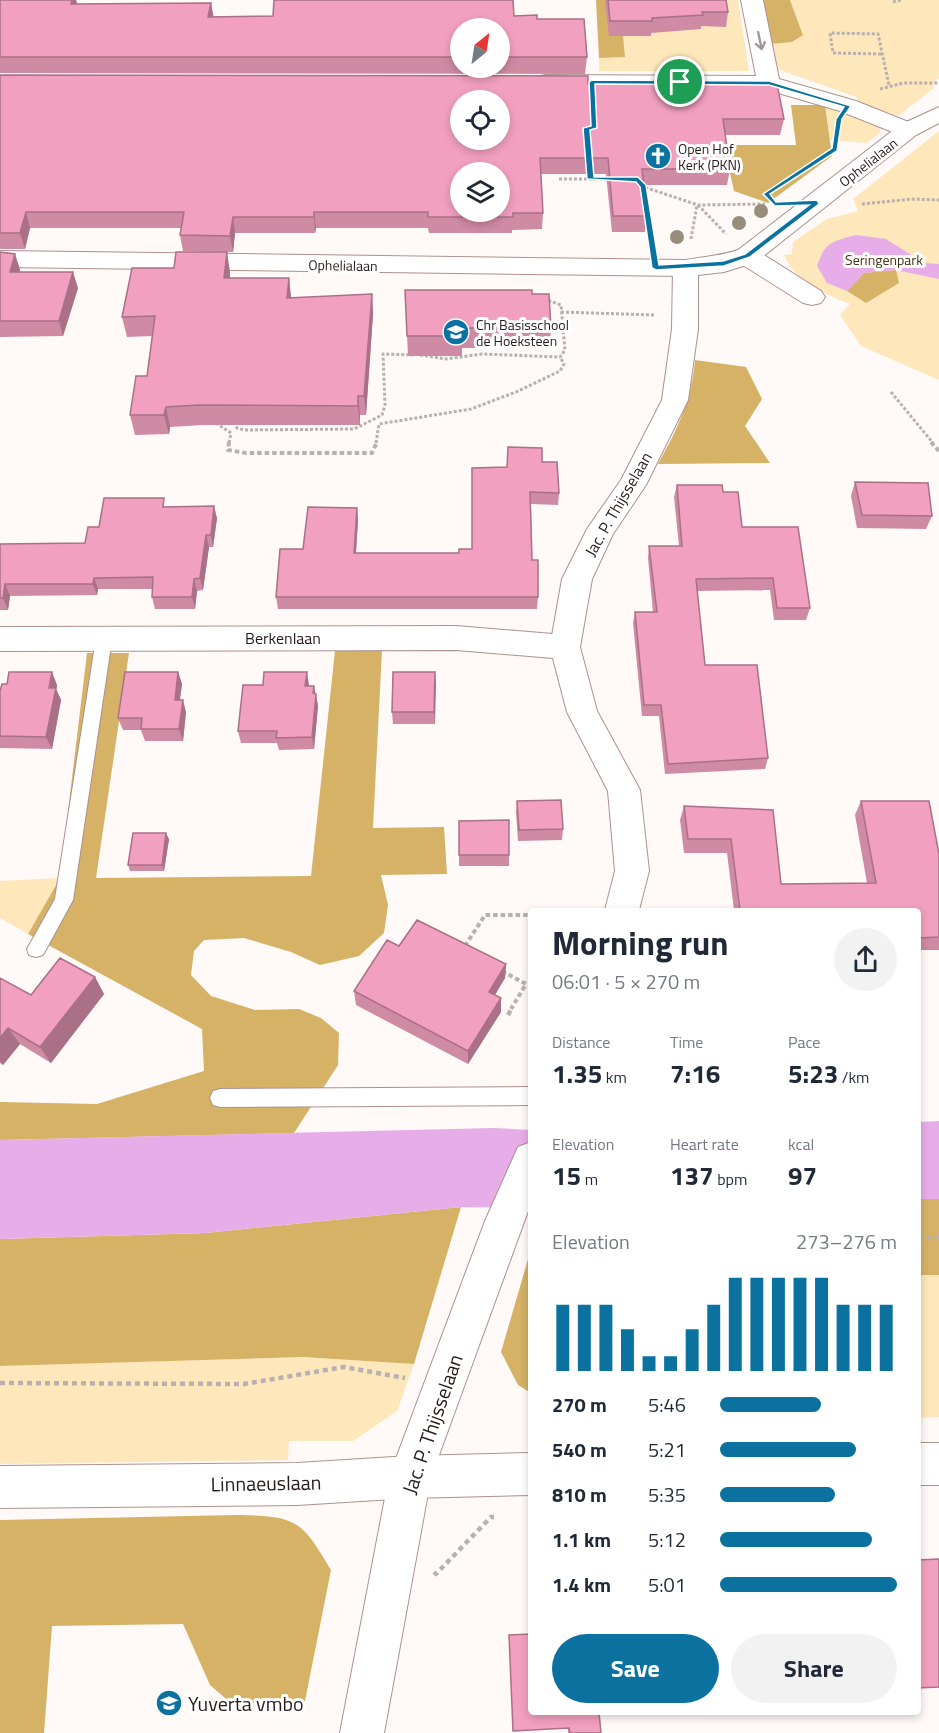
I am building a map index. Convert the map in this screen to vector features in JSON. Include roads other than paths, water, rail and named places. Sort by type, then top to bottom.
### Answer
[{"type":"street","points":[[752,0],[769,83]]},
{"type":"street","points":[[521,82],[769,83],[848,106],[908,130]]},
{"type":"street","name":"Ophelialaan","points":[[0,259],[656,268],[724,264],[747,256],[908,130],[939,114]]},
{"type":"street","points":[[747,256],[797,290],[812,297]]},
{"type":"street","name":"Jac. P. Thijsselaan","points":[[623,908],[632,871],[624,790],[582,712],[565,647],[577,579],[601,529],[632,485],[675,400],[685,329],[686,268]]},
{"type":"street","name":"Berkenlaan","points":[[0,639],[456,638],[565,647]]},
{"type":"street","name":"Jac. P. Thijsselaan","points":[[362,1733],[410,1477],[504,1221],[528,1167]]},
{"type":"street","points":[[921,1464],[939,1464]]},
{"type":"street","name":"Linnaeuslaan","points":[[0,1487],[297,1484],[410,1477],[528,1474]]},
{"type":"lane","points":[[36,949],[64,900],[104,639]]},
{"type":"lane","points":[[220,1098],[528,1096]]},
{"type":"place","name":"Open Hof Kerk (PKN)","points":[[658,156]]},
{"type":"place","name":"Chr Basisschool de Hoeksteen","points":[[456,332]]},
{"type":"place","name":"Yuverta vmbo","points":[[169,1703]]},
{"type":"park label","name":"Seringenpark","points":[[884,259]]}]
